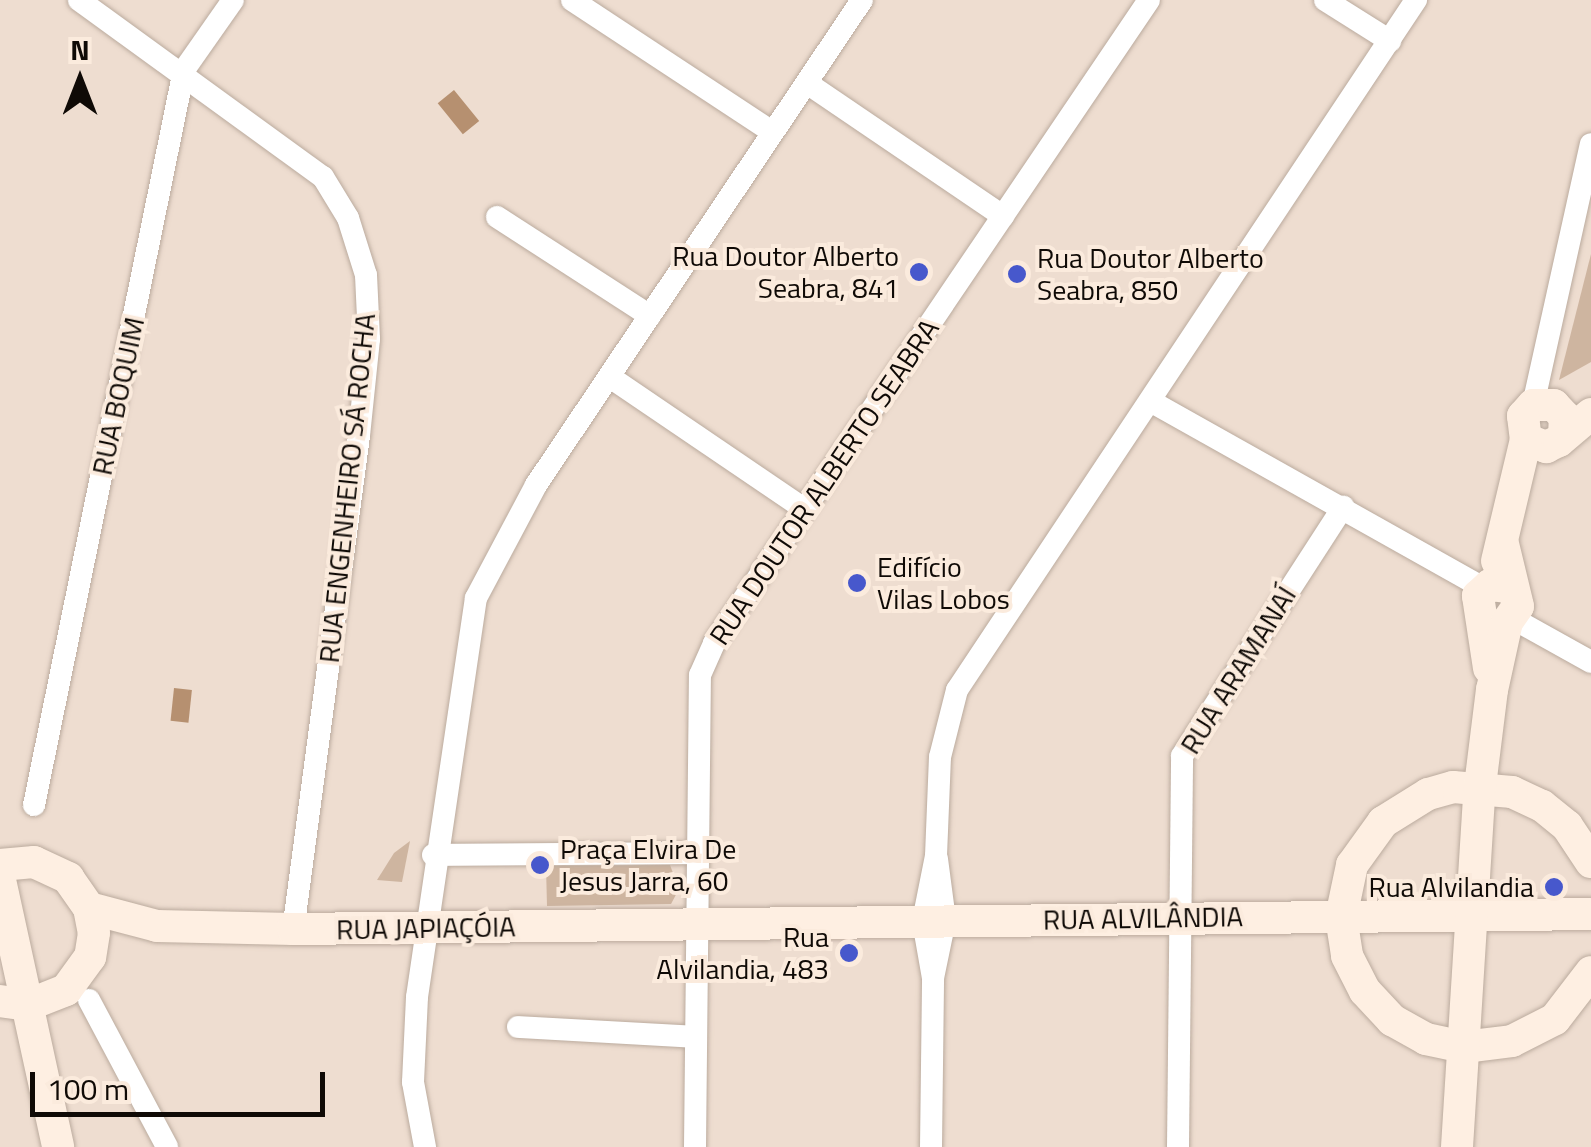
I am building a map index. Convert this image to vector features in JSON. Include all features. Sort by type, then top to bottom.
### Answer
[{"type":"street","name":"RUA ENGENHEIRO SÁ ROCHA","points":[[79,0],[184,70],[323,177],[348,218],[366,275],[369,339],[293,929]]},
{"type":"street","name":"RUA BOQUIM","points":[[34,805],[184,70],[233,0]]},
{"type":"street","points":[[572,0],[772,132]]},
{"type":"street","points":[[426,1147],[414,1082],[423,928],[476,598],[505,534],[862,0]]},
{"type":"street","name":"RUA DOUTOR ALBERTO SEABRA","points":[[695,1147],[694,853],[700,675],[804,509],[1149,0]]},
{"type":"street","points":[[1325,0],[1390,40]]},
{"type":"street","points":[[931,1147],[940,756],[957,690],[1416,0]]},
{"type":"street","points":[[807,83],[1003,216]]},
{"type":"street","points":[[1458,1147],[1480,786],[1503,544],[1520,480],[1558,419],[1547,348],[1591,144]]},
{"type":"street","points":[[496,216],[650,316]]},
{"type":"street","points":[[610,377],[804,509]]},
{"type":"street","points":[[1152,402],[1343,507],[1591,662]]},
{"type":"street","name":"RUA ARAMANAÍ","points":[[1178,1147],[1182,756],[1343,507]]},
{"type":"street","points":[[1591,862],[1567,826],[1542,806],[1480,786],[1428,794],[1382,822],[1352,865],[1341,917],[1347,956],[1365,991],[1392,1020],[1426,1039],[1464,1047],[1534,1032],[1572,1002],[1591,972]]},
{"type":"street","points":[[434,855],[694,853]]},
{"type":"street","points":[[0,865],[52,868],[90,908],[90,957],[66,990],[14,1003]]},
{"type":"street","points":[[0,880],[14,1003],[58,1147]]},
{"type":"street","name":"RUA JAPIAÇÓIA","points":[[90,908],[157,926],[293,929],[696,925]]},
{"type":"street","name":"RUA ALVILÂNDIA","points":[[696,925],[1591,914]]},
{"type":"street","name":"RUA JAPIAÇÓIA","points":[[90,957],[157,926]]},
{"type":"street","points":[[89,1000],[167,1147]]},
{"type":"street","points":[[518,1026],[696,1037]]},
{"type":"shaded area","points":[[454,90],[479,121],[463,134],[438,103]]},
{"type":"shaded area","points":[[1591,254],[1591,362],[1559,380]]},
{"type":"shaded area","points":[[174,688],[192,690],[188,723],[171,721]]},
{"type":"shaded area","points":[[410,841],[402,882],[377,880],[394,853]]},
{"type":"shaded area","points":[[670,865],[679,889],[671,904],[547,906],[546,866]]},
{"type":"place","name":"Rua Doutor Alberto Seabra, 841","points":[[919,272]]},
{"type":"place","name":"Rua Doutor Alberto Seabra, 850","points":[[1017,274]]},
{"type":"place","name":"Edifício Vilas Lobos","points":[[857,583]]},
{"type":"place","name":"Praça Elvira De Jesus Jarra, 60","points":[[540,865]]},
{"type":"place","name":"Rua Alvilandia","points":[[1554,887]]},
{"type":"place","name":"Rua Alvilandia, 483","points":[[849,953]]}]
